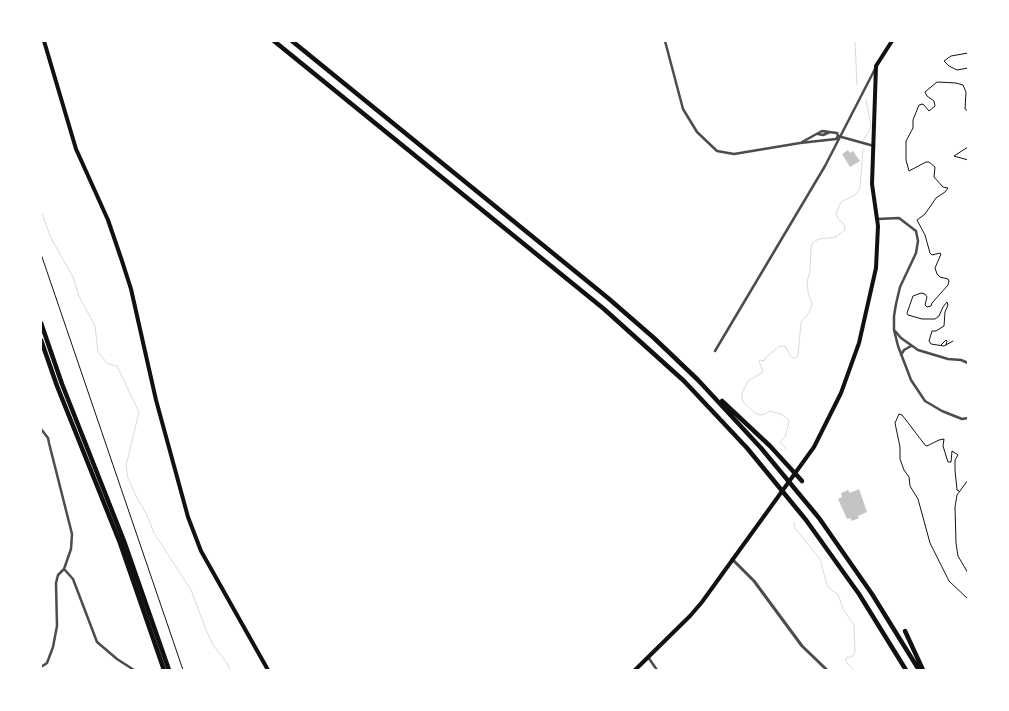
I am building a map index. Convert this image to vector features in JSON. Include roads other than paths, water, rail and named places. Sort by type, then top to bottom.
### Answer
[{"type":"highway","points":[[274,41],[604,309],[684,381],[752,454],[806,520],[859,594],[906,670]]},
{"type":"highway","points":[[292,41],[613,303],[765,441],[802,481]]},
{"type":"highway","points":[[41,323],[62,384],[124,541],[169,670]]},
{"type":"highway","points":[[41,340],[57,386],[120,543],[164,670]]},
{"type":"highway","points":[[698,380],[771,459],[828,530],[876,600],[918,670]]},
{"type":"highway","points":[[906,631],[923,670]]},
{"type":"main road","points":[[44,41],[76,148],[107,218],[131,289],[156,400],[188,517],[200,551],[268,670]]},
{"type":"main road","points":[[635,670],[702,602],[732,558],[803,463],[823,432],[841,394],[859,343],[876,268],[878,219],[872,184],[876,66],[892,41]]},
{"type":"street","points":[[665,41],[682,109],[697,132],[713,148],[721,152],[734,154],[836,139],[840,136]]},
{"type":"street","points":[[715,351],[840,136],[876,66]]},
{"type":"street","points":[[800,143],[820,132],[837,132],[840,136],[874,146]]},
{"type":"street","points":[[829,132],[829,140]]},
{"type":"street","points":[[818,134],[820,141]]},
{"type":"street","points":[[878,219],[899,218],[916,231],[918,241],[916,253],[900,286],[896,304],[894,330],[901,356],[911,380],[925,401],[942,411],[968,420]]},
{"type":"street","points":[[894,330],[918,350],[968,363]]},
{"type":"street","points":[[901,356],[904,350],[911,346]]},
{"type":"street","points":[[41,429],[48,438],[72,534],[71,549],[64,569],[58,575],[56,583],[57,626],[53,647],[47,662],[41,667]]},
{"type":"street","points":[[732,558],[754,581],[802,646],[827,670]]},
{"type":"street","points":[[64,569],[73,579],[97,642],[117,660],[134,670]]},
{"type":"street","points":[[648,657],[657,670]]},
{"type":"waterway","points":[[855,41],[857,85]]},
{"type":"waterway","points":[[864,139],[871,125],[866,100]]},
{"type":"waterway","points":[[786,449],[781,440],[785,437],[789,423],[788,419],[781,414],[770,411],[760,415],[755,413],[744,403],[742,393],[748,381],[763,372],[759,361],[764,361],[766,357],[780,346],[785,346],[791,357],[795,358],[798,356],[801,322],[809,313],[812,304],[807,282],[810,271],[811,247],[813,242],[819,239],[836,237],[845,230],[844,224],[838,219],[836,213],[841,202],[855,195],[860,188],[863,149]]},
{"type":"waterway","points":[[41,211],[51,238],[73,277],[79,296],[95,326],[98,352],[108,364],[117,366],[139,412],[126,466],[128,478],[154,533],[191,590],[213,645],[230,670]]},
{"type":"waterway","points":[[794,522],[795,528],[820,559],[827,585],[838,594],[843,609],[854,625],[855,652],[853,656],[846,658],[846,662],[854,670]]}]
